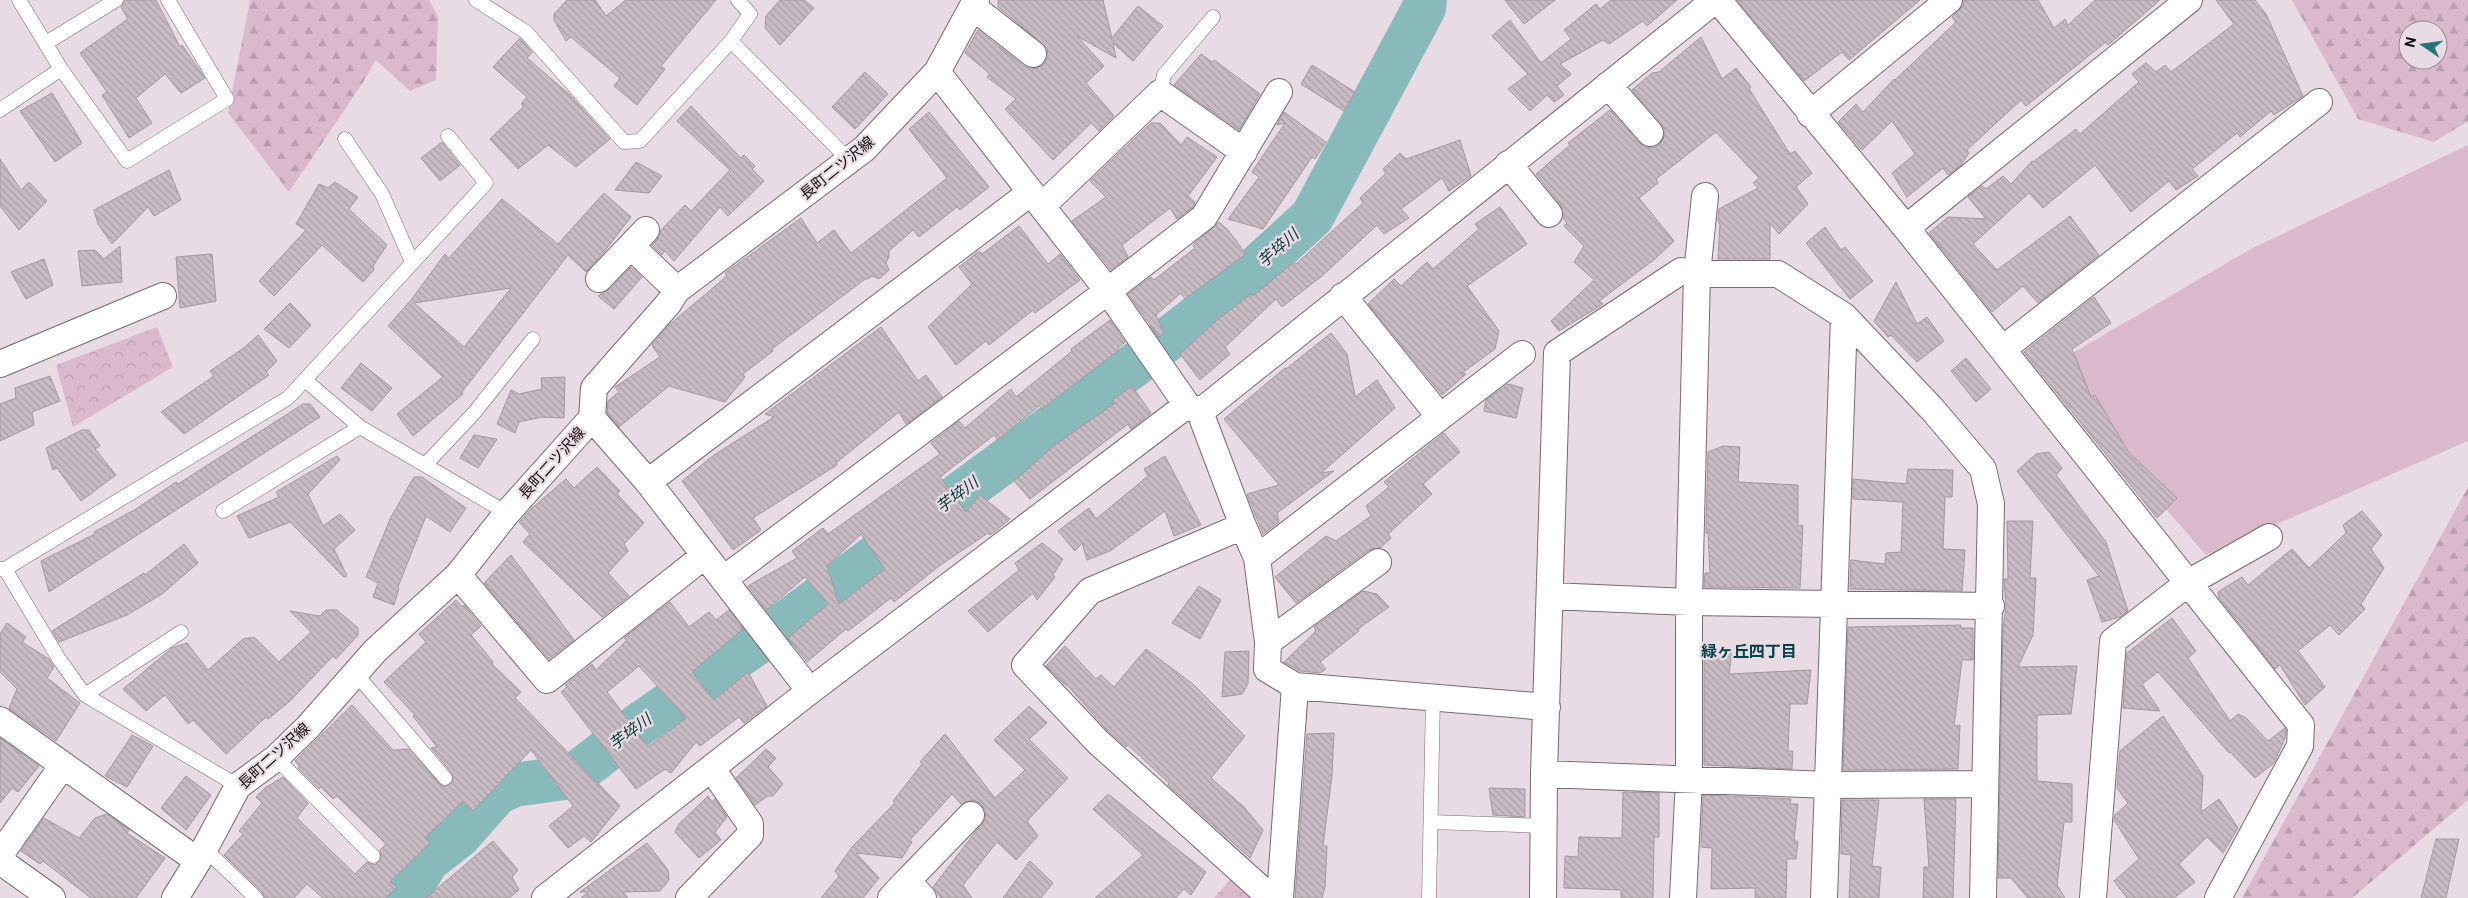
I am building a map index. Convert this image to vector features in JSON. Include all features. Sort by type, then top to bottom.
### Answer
[{"type":"street","points":[[545,898],[712,770],[810,691],[1344,296],[1717,0],[1906,228],[2301,725],[2300,746],[2218,898]]},
{"type":"street","points":[[1810,114],[1949,0]]},
{"type":"street","points":[[1906,228],[2190,0]]},
{"type":"street","points":[[974,4],[1032,54]]},
{"type":"street","name":"長町二ツ沢線","points":[[175,898],[202,855],[238,786],[276,758],[356,674],[375,651],[458,575],[507,513],[592,418],[594,388],[668,304],[677,290],[850,161],[937,72],[974,4]]},
{"type":"street","points":[[937,72],[1108,291],[1158,363],[1194,408],[1258,558],[1268,642],[1267,669],[1295,686],[1547,707]]},
{"type":"street","points":[[1608,85],[1650,133]]},
{"type":"street","points":[[724,579],[1204,217],[1279,92]]},
{"type":"street","points":[[648,482],[1036,200],[1160,93],[1244,152]]},
{"type":"street","points":[[2003,349],[2319,102]]},
{"type":"street","points":[[1508,164],[1549,214]]},
{"type":"street","points":[[1683,898],[1689,779],[1689,602],[1697,274],[1705,196]]},
{"type":"street","points":[[599,279],[639,238],[677,290]]},
{"type":"street","points":[[1543,898],[1544,774],[1557,353],[1681,271],[1697,274],[1778,274],[1844,316],[1933,410],[1983,469],[1991,504],[1991,606],[1984,784],[1983,898]]},
{"type":"street","points":[[0,364],[163,296]]},
{"type":"street","points":[[1344,296],[1440,417]]},
{"type":"street","points":[[1824,898],[1844,316]]},
{"type":"street","points":[[1258,558],[1522,354]]},
{"type":"street","points":[[592,418],[648,482],[810,691]]},
{"type":"street","points":[[1243,526],[1090,591],[1025,665],[1098,742],[1271,898]]},
{"type":"street","points":[[2093,898],[2113,641],[2188,583],[2269,537]]},
{"type":"street","points":[[458,575],[547,680],[704,556]]},
{"type":"street","points":[[1268,642],[1378,562]]},
{"type":"street","points":[[1550,596],[1689,602],[1833,602],[1991,606]]},
{"type":"street","points":[[1280,898],[1295,686]]},
{"type":"street","points":[[0,720],[63,765],[202,855]]},
{"type":"street","points":[[0,855],[63,765]]},
{"type":"street","points":[[688,898],[750,835],[750,824],[712,770]]},
{"type":"street","points":[[1544,774],[1828,784],[1984,784]]},
{"type":"street","points":[[907,892],[971,815]]},
{"type":"street","points":[[0,861],[52,898]]},
{"type":"lane","points":[[19,0],[61,69],[127,161],[228,99],[168,0]]},
{"type":"lane","points":[[46,43],[116,0]]},
{"type":"lane","points":[[476,0],[526,32],[624,142],[640,142],[731,41],[750,14],[738,0]]},
{"type":"lane","points":[[1160,93],[1164,75],[1213,17]]},
{"type":"lane","points":[[731,41],[850,161]]},
{"type":"lane","points":[[0,110],[61,69]]},
{"type":"lane","points":[[238,786],[85,695],[59,659],[2,569],[288,398],[486,183],[448,136]]},
{"type":"lane","points":[[345,139],[382,194],[412,262]]},
{"type":"lane","points":[[426,464],[474,413],[533,339]]},
{"type":"lane","points":[[305,380],[360,427],[507,513]]},
{"type":"lane","points":[[223,511],[360,427]]},
{"type":"lane","points":[[85,695],[181,632]]},
{"type":"lane","points":[[356,674],[445,778]]},
{"type":"lane","points":[[1429,898],[1433,698]]},
{"type":"lane","points":[[276,758],[373,856]]},
{"type":"lane","points":[[1432,822],[1544,826]]},
{"type":"lane","points":[[202,855],[256,898]]},
{"type":"green space","points":[[250,0],[429,0],[438,17],[436,80],[410,91],[376,60],[362,84],[289,192],[228,113]]},
{"type":"green space","points":[[2292,0],[2468,0],[2468,121],[2434,142],[2358,119]]},
{"type":"green space","points":[[2468,145],[2468,441],[2206,555],[2105,439],[2066,357],[2249,250]]},
{"type":"green space","points":[[157,327],[173,367],[73,427],[56,365]]},
{"type":"green space","points":[[2468,487],[2468,800],[2352,898],[2242,898]]},
{"type":"green space","points":[[1232,878],[1256,898],[1214,898]]},
{"type":"building","points":[[125,0],[156,0],[180,47],[182,45],[205,78],[181,93],[165,74],[136,98],[152,123],[129,138],[102,95],[107,92],[80,53],[128,19],[121,7]]},
{"type":"building","points":[[567,0],[595,0],[606,16],[626,0],[716,0],[661,66],[665,69],[637,105],[614,86],[620,78],[571,37],[566,41],[554,20],[554,14]]},
{"type":"building","points":[[780,0],[804,0],[814,8],[780,45],[765,28],[766,16]]},
{"type":"building","points":[[998,0],[1103,0],[1112,38],[1138,6],[1163,26],[1133,61],[1113,43],[1116,58],[1077,36],[1104,66],[1086,83],[1114,116],[1099,131],[1091,123],[1053,160],[1005,109],[1016,99],[987,77],[990,74],[965,53],[978,30],[1024,66],[1031,69],[1038,68],[1045,63],[1048,56],[1047,48],[998,7]]},
{"type":"building","points":[[1505,0],[1555,0],[1524,24]]},
{"type":"building","points":[[1611,0],[1677,0],[1647,26],[1643,21],[1609,44],[1603,40],[1560,64],[1571,74],[1557,86],[1564,95],[1554,102],[1547,95],[1530,111],[1508,89],[1528,74],[1492,36],[1510,20],[1541,63],[1571,39],[1564,30],[1596,4],[1600,9]]},
{"type":"building","points":[[1737,0],[1920,0],[1849,60],[1842,52],[1804,81]]},
{"type":"building","points":[[1964,0],[2038,0],[2054,28],[2065,19],[2068,25],[2095,0],[2160,0],[2108,45],[2106,42],[2026,106],[2021,100],[1967,150],[1969,153],[1961,165],[1948,175],[1943,168],[1907,197],[1892,173],[1915,154],[1892,121],[1862,150],[1838,122],[1856,104],[1863,112],[1894,79],[1956,22],[1952,17],[1963,6]]},
{"type":"building","points":[[2216,0],[2255,0],[2266,14],[2303,96],[2274,115],[2271,111],[2240,137],[2237,133],[2192,169],[2198,176],[2176,190],[2169,181],[2131,212],[2095,165],[2043,208],[2029,193],[1973,244],[1997,270],[2070,216],[2099,255],[2038,303],[2023,286],[1992,312],[1929,233],[1948,217],[1986,219],[1968,197],[1982,186],[1986,189],[2003,176],[2011,184],[2032,161],[2076,129],[2080,134],[2139,82],[2132,74],[2146,63],[2156,72],[2165,65],[2171,72],[2234,24]]},
{"type":"building","points":[[1701,37],[1722,79],[1736,68],[1751,87],[1749,89],[1790,154],[1795,151],[1812,173],[1796,187],[1808,204],[1779,234],[1770,223],[1770,259],[1718,259],[1719,209],[1758,188],[1753,183],[1759,178],[1716,132],[1656,179],[1658,183],[1639,198],[1674,241],[1655,259],[1599,301],[1603,304],[1559,331],[1551,321],[1594,280],[1574,262],[1584,246],[1564,226],[1567,223],[1563,218],[1561,205],[1536,174],[1570,145],[1568,143],[1610,110],[1639,143],[1653,148],[1659,145],[1664,137],[1665,130],[1662,124],[1632,90],[1652,73],[1659,72]]},
{"type":"building","points":[[520,38],[532,52],[527,58],[569,94],[610,139],[576,167],[548,145],[518,169],[490,139],[524,106],[521,104],[527,97],[493,67]]},
{"type":"building","points":[[1201,54],[1212,62],[1214,60],[1260,94],[1239,130],[1174,85]]},
{"type":"building","points":[[1312,65],[1355,92],[1344,111],[1301,84]]},
{"type":"building","points":[[865,72],[888,94],[855,129],[832,107]]},
{"type":"building","points":[[52,93],[82,143],[55,162],[20,111]]},
{"type":"building","points":[[691,106],[741,158],[744,155],[755,166],[752,169],[764,181],[728,216],[720,207],[674,261],[665,251],[662,255],[652,245],[657,240],[661,230],[685,205],[691,211],[730,170],[677,121]]},
{"type":"building","points":[[929,112],[989,187],[960,210],[957,207],[919,237],[913,230],[889,251],[886,263],[889,270],[879,279],[873,276],[864,280],[772,349],[773,351],[743,374],[745,377],[725,402],[669,386],[619,427],[607,413],[608,401],[619,392],[615,387],[660,357],[652,345],[669,325],[727,276],[725,273],[801,218],[817,243],[834,230],[851,253],[947,178],[909,129]]},
{"type":"building","points":[[1284,112],[1326,142],[1315,159],[1312,157],[1263,229],[1228,219],[1259,177],[1252,172],[1285,123],[1277,125]]},
{"type":"building","points":[[1151,123],[1160,123],[1181,145],[1187,137],[1217,157],[1188,196],[1195,202],[1193,207],[1177,219],[1170,208],[1122,245],[1128,257],[1111,270],[1072,221],[1106,197],[1090,181]]},
{"type":"building","points":[[1460,140],[1471,176],[1449,191],[1442,178],[1401,209],[1409,218],[1384,234],[1377,225],[1322,276],[1282,307],[1276,299],[1225,347],[1230,354],[1200,380],[1180,354],[1218,319],[1251,294],[1253,296],[1294,262],[1296,264],[1363,203],[1360,198],[1386,173],[1383,169],[1400,153],[1406,159]]},
{"type":"building","points":[[442,142],[460,165],[440,181],[421,158]]},
{"type":"building","points":[[0,159],[21,190],[29,182],[47,201],[19,230],[0,206]]},
{"type":"building","points":[[636,162],[662,176],[649,193],[615,190]]},
{"type":"building","points":[[169,170],[181,200],[154,216],[148,207],[112,244],[98,224],[94,210]]},
{"type":"building","points":[[335,182],[358,197],[349,209],[387,245],[373,266],[374,270],[363,282],[322,245],[274,296],[259,281],[306,230],[296,224],[319,184],[328,188]]},
{"type":"building","points":[[604,193],[631,217],[586,272],[568,255],[462,392],[463,394],[413,436],[397,414],[443,377],[388,326],[411,300],[445,254],[449,258],[502,199],[558,244]],"holes":[[[511,288],[464,347],[414,303]]]},
{"type":"building","points":[[1500,207],[1527,244],[1467,286],[1499,331],[1495,349],[1462,373],[1466,374],[1442,395],[1368,304],[1394,279],[1401,286],[1427,262],[1433,269],[1479,229],[1475,224]]},
{"type":"building","points":[[1219,222],[1228,230],[1246,254],[1185,299],[1181,293],[1156,315],[1164,333],[1159,337],[1128,294],[1151,277],[1154,280],[1195,248],[1193,246],[1195,243]]},
{"type":"building","points":[[1019,226],[1048,264],[1060,254],[1080,280],[1035,313],[1033,310],[989,345],[986,341],[956,365],[928,327],[972,284],[959,267],[979,251],[982,254]]},
{"type":"building","points":[[1825,227],[1841,250],[1845,247],[1873,281],[1850,299],[1806,243]]},
{"type":"building","points":[[120,246],[122,282],[82,286],[78,251],[95,250],[104,259]]},
{"type":"building","points":[[212,254],[216,301],[180,308],[176,257]]},
{"type":"building","points":[[44,259],[53,285],[26,299],[11,272]]},
{"type":"building","points":[[631,267],[642,277],[614,309],[598,296],[610,289]]},
{"type":"building","points":[[1896,282],[1917,324],[1927,317],[1944,341],[1917,362],[1891,335],[1888,337],[1874,321]]},
{"type":"building","points":[[2094,297],[2111,323],[2072,349],[2091,397],[2095,395],[2129,453],[2177,498],[2157,518],[2024,352]]},
{"type":"building","points":[[290,303],[311,325],[289,348],[264,329]]},
{"type":"building","points":[[1110,320],[1125,342],[1118,348],[1119,350],[1042,409],[1039,406],[998,440],[994,435],[940,477],[966,512],[980,495],[1010,519],[990,535],[988,533],[939,566],[894,602],[891,598],[848,631],[846,629],[807,662],[788,638],[828,604],[805,577],[766,610],[748,586],[797,558],[792,551],[823,528],[828,534],[940,454],[931,443],[959,421],[965,428],[1011,389],[1016,397],[1072,351],[1071,349]],"holes":[[[861,534],[885,569],[839,604],[827,566]]]},
{"type":"building","points":[[881,327],[918,381],[926,375],[942,397],[906,424],[899,412],[836,463],[837,465],[753,518],[761,530],[733,550],[682,481],[714,455],[774,417],[765,414]]},
{"type":"building","points":[[1331,333],[1347,354],[1355,397],[1377,380],[1395,408],[1321,473],[1334,471],[1277,513],[1279,522],[1263,534],[1247,494],[1279,485],[1224,419],[1285,368]]},
{"type":"building","points":[[258,335],[277,361],[266,372],[269,375],[184,434],[161,412],[214,376],[210,371],[245,347]]},
{"type":"building","points":[[1966,358],[1991,389],[1976,402],[1951,371]]},
{"type":"building","points":[[361,363],[392,388],[372,411],[341,388]]},
{"type":"building","points":[[50,376],[60,401],[32,412],[34,425],[0,441],[0,404],[16,398],[15,388]]},
{"type":"building","points":[[565,377],[564,418],[542,417],[519,422],[515,433],[497,424],[511,390],[519,394],[542,389],[541,378]]},
{"type":"building","points":[[1508,384],[1523,388],[1516,418],[1484,411],[1486,400]]},
{"type":"building","points":[[1132,386],[1151,413],[1131,429],[1128,424],[1030,499],[1014,481],[1056,444],[1114,404],[1112,400]]},
{"type":"building","points":[[303,404],[310,404],[320,417],[49,592],[41,561],[95,534],[94,532],[136,509],[176,482],[178,484]]},
{"type":"building","points":[[82,430],[89,430],[100,446],[95,449],[116,475],[81,501],[57,468],[53,470],[46,448]]},
{"type":"building","points":[[1444,433],[1460,452],[1423,484],[1432,494],[1388,534],[1391,538],[1380,548],[1369,550],[1296,603],[1275,577],[1326,536],[1336,541],[1371,516],[1366,506],[1389,487],[1384,482]]},
{"type":"building","points":[[474,435],[497,439],[478,468],[460,458]]},
{"type":"building","points":[[1723,446],[1740,447],[1738,482],[1798,485],[1798,526],[1803,525],[1800,588],[1704,587],[1705,573],[1710,573],[1708,533],[1706,533],[1708,452]]},
{"type":"building","points":[[2049,452],[2062,468],[2056,475],[2106,542],[2128,611],[2120,617],[2102,622],[2087,580],[2099,576],[2017,471],[2036,454]]},
{"type":"building","points":[[337,456],[340,460],[308,494],[323,526],[340,514],[355,530],[334,549],[347,576],[344,577],[290,522],[249,538],[237,516],[279,497],[276,492]]},
{"type":"building","points":[[1165,456],[1201,525],[1174,536],[1165,511],[1110,551],[1087,560],[1082,543],[1075,551],[1058,531],[1089,508],[1096,519],[1148,476],[1144,469]]},
{"type":"building","points":[[597,467],[620,491],[617,494],[644,523],[624,544],[628,551],[608,573],[629,596],[602,617],[523,542],[530,534],[519,522],[532,508],[566,479],[574,488]]},
{"type":"building","points":[[1908,469],[1953,470],[1952,497],[1945,497],[1943,549],[1965,550],[1962,591],[1850,589],[1851,560],[1885,564],[1886,553],[1901,552],[1903,502],[1853,499],[1853,479],[1906,484]]},
{"type":"building","points":[[414,477],[422,477],[466,508],[450,532],[426,516],[398,587],[394,605],[373,597],[378,583],[366,577],[391,517]]},
{"type":"building","points":[[2362,511],[2382,535],[2371,549],[2384,568],[2361,604],[2365,609],[2339,635],[2330,625],[2298,651],[2325,687],[2305,705],[2280,665],[2275,669],[2219,598],[2218,592],[2242,577],[2248,585],[2292,549],[2309,568],[2346,533],[2343,525]]},
{"type":"building","points":[[2007,521],[2033,521],[2030,578],[2036,578],[2033,635],[2018,667],[2077,666],[2071,714],[2037,715],[2037,781],[2072,784],[2072,822],[2064,822],[2057,885],[2065,898],[2028,898],[2011,878],[1998,878],[2003,628],[2006,607],[2004,579],[2008,579]]},
{"type":"building","points":[[1042,543],[1063,559],[1053,575],[1055,577],[1037,600],[1033,593],[988,632],[968,611],[1019,570],[1015,563]]},
{"type":"building","points":[[184,544],[198,563],[162,594],[127,615],[59,642],[52,631],[144,573],[145,575]]},
{"type":"building","points":[[511,555],[574,640],[549,659],[484,583]]},
{"type":"building","points":[[1199,586],[1221,600],[1200,639],[1172,623]]},
{"type":"building","points":[[1363,591],[1377,594],[1389,607],[1358,629],[1359,631],[1320,662],[1326,669],[1320,673],[1300,671],[1284,662],[1316,631],[1314,627]]},
{"type":"building","points":[[456,600],[462,607],[464,605],[481,626],[471,635],[493,662],[492,664],[521,692],[515,698],[620,806],[591,842],[584,836],[568,848],[549,826],[573,806],[531,750],[473,811],[462,802],[425,838],[430,843],[390,882],[397,887],[386,898],[323,898],[307,884],[294,898],[265,898],[262,892],[224,855],[243,834],[239,831],[262,803],[256,797],[265,788],[283,777],[308,803],[297,818],[355,874],[367,862],[375,865],[381,859],[380,850],[386,844],[337,796],[333,799],[321,787],[319,789],[298,768],[300,767],[295,761],[352,705],[393,750],[409,749],[442,786],[447,786],[453,781],[452,773],[431,748],[437,747],[413,716],[415,715],[384,682],[426,642],[419,634]]},
{"type":"building","points":[[670,602],[689,627],[709,612],[716,620],[729,610],[743,629],[692,672],[714,700],[748,672],[767,706],[744,723],[739,717],[700,746],[696,742],[671,773],[665,769],[636,789],[561,692],[567,687],[565,685],[592,664],[596,670],[627,640],[624,638]],"holes":[[[639,666],[686,718],[648,747],[607,692]]]},
{"type":"building","points":[[326,610],[337,610],[358,628],[358,635],[336,659],[333,656],[290,701],[268,719],[266,717],[226,754],[193,720],[188,724],[165,695],[146,711],[123,689],[172,648],[187,643],[208,670],[243,639],[254,637],[279,662],[311,632],[290,611],[320,616]]},
{"type":"building","points":[[2172,618],[2196,651],[2188,658],[2230,721],[2238,714],[2246,718],[2268,741],[2285,728],[2285,738],[2274,763],[2255,778],[2229,753],[2158,672],[2142,684],[2160,711],[2123,708],[2127,653]]},
{"type":"building","points":[[7,623],[26,637],[22,642],[49,659],[54,667],[47,678],[80,703],[56,741],[9,708],[17,689],[0,672],[0,634]]},
{"type":"building","points":[[1961,625],[1960,628],[1973,628],[1973,660],[1962,660],[1954,726],[1960,725],[1958,769],[1843,770],[1848,627]]},
{"type":"building","points":[[1065,646],[1096,679],[1101,675],[1114,687],[1146,649],[1194,685],[1245,736],[1211,778],[1244,807],[1263,830],[1250,858],[1168,785],[1169,783],[1128,745],[1126,747],[1108,731],[1067,685],[1046,666]]},
{"type":"building","points":[[1704,649],[1732,650],[1729,674],[1811,670],[1807,704],[1790,704],[1788,751],[1793,751],[1792,769],[1704,765]]},
{"type":"building","points":[[1249,651],[1248,684],[1242,694],[1222,697],[1225,652]]},
{"type":"building","points":[[1029,706],[1047,723],[1029,739],[1068,778],[1027,821],[1038,836],[1016,860],[997,842],[963,885],[972,898],[941,898],[933,887],[986,818],[985,810],[981,804],[974,800],[961,804],[952,794],[910,840],[912,842],[902,858],[856,853],[879,878],[863,898],[821,898],[839,876],[835,871],[852,847],[895,803],[893,801],[922,764],[920,762],[945,734],[995,798],[1025,770],[994,740]]},
{"type":"building","points":[[2163,716],[2203,776],[2201,812],[2219,799],[2238,828],[2223,853],[2207,837],[2179,864],[2195,882],[2174,898],[2127,898],[2114,881],[2139,859],[2114,820],[2115,815],[2128,803],[2117,788],[2120,751]]},
{"type":"building","points":[[1334,733],[1332,775],[1323,846],[1327,846],[1325,887],[1322,898],[1295,898],[1307,734]]},
{"type":"building","points":[[132,735],[153,746],[127,787],[105,776]]},
{"type":"building","points":[[0,738],[39,766],[18,792],[12,788],[0,803]]},
{"type":"building","points":[[766,749],[776,758],[768,767],[783,784],[773,796],[768,796],[755,805],[736,778]]},
{"type":"building","points":[[186,776],[211,795],[186,830],[161,808]]},
{"type":"building","points":[[1489,788],[1525,789],[1525,817],[1493,815]]},
{"type":"building","points":[[1623,792],[1659,793],[1659,837],[1654,837],[1653,898],[1621,898],[1621,890],[1564,888],[1565,856],[1578,857],[1579,837],[1622,838]]},
{"type":"building","points":[[1108,794],[1206,872],[1191,895],[1184,889],[1176,898],[1095,898],[1143,855],[1093,809]]},
{"type":"building","points":[[1703,795],[1791,799],[1790,804],[1798,804],[1794,839],[1798,842],[1796,859],[1787,859],[1786,898],[1755,898],[1755,888],[1711,889],[1712,848],[1701,847]]},
{"type":"building","points":[[708,796],[712,802],[715,799],[727,817],[715,832],[721,840],[699,858],[675,832],[679,824]]},
{"type":"building","points":[[1924,799],[1956,799],[1953,898],[1923,898],[1924,867],[1929,867]]},
{"type":"building","points":[[1842,800],[1879,800],[1872,866],[1881,867],[1879,898],[1849,898],[1851,855],[1841,854]]},
{"type":"building","points":[[107,814],[129,830],[127,833],[165,858],[136,898],[91,898],[43,861],[40,864],[21,851],[44,818],[79,838],[95,818]]},
{"type":"building","points":[[2436,839],[2459,839],[2446,898],[2421,898]]},
{"type":"building","points":[[493,841],[518,870],[512,877],[519,890],[509,898],[426,898]]},
{"type":"building","points":[[647,843],[668,870],[669,880],[660,891],[623,892],[628,898],[581,898],[588,892],[580,892]]},
{"type":"building","points":[[1030,861],[1053,883],[1041,898],[1003,898]]},
{"type":"waterway","name":"芋埣川","points":[[405,898],[427,861],[459,836],[497,793],[514,785],[572,777],[640,724],[776,630],[1137,363],[1233,289],[1312,217],[1424,8],[1425,0]]},
{"type":"district","name":"緑ヶ丘四丁目","points":[[1749,651]]}]
